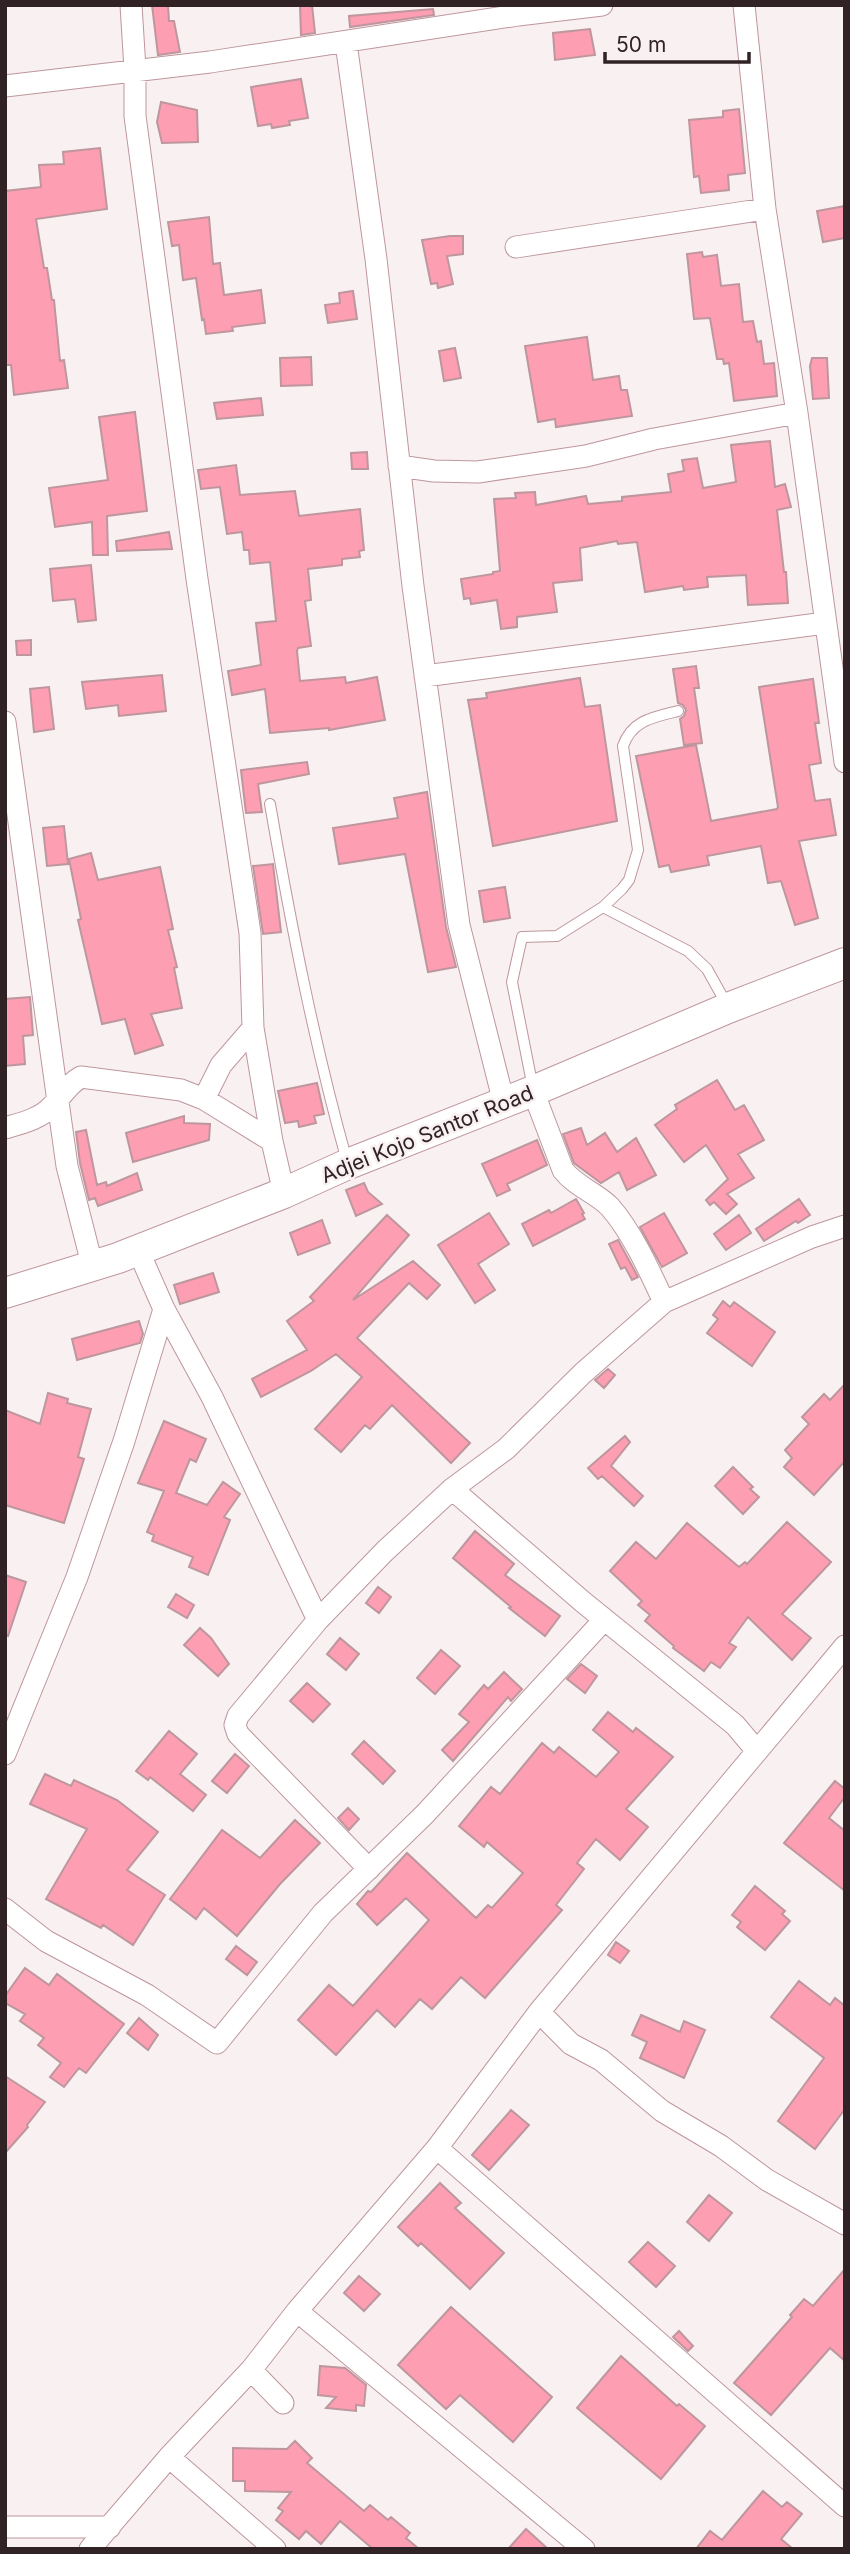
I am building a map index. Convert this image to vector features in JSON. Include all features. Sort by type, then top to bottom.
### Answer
[{"type":"street","points":[[131,5],[135,116],[199,592],[250,933],[253,1028],[272,1141],[284,1193]]},
{"type":"street","points":[[5,86],[210,62],[518,15],[603,5]]},
{"type":"street","points":[[744,5],[765,209],[797,413],[845,762]]},
{"type":"street","points":[[346,43],[376,259],[425,676],[460,925],[504,1103]]},
{"type":"street","points":[[516,247],[765,209]]},
{"type":"street","points":[[399,466],[434,471],[478,472],[586,456],[653,439],[797,413]]},
{"type":"street","points":[[425,676],[825,623]]},
{"type":"street","points":[[5,722],[67,1166],[93,1268]]},
{"type":"street","name":"Adjei Kojo Santor Road","points":[[5,1293],[93,1268],[284,1193],[348,1164],[504,1103],[728,1008],[845,963]]},
{"type":"street","points":[[204,1099],[221,1065],[253,1028]]},
{"type":"street","points":[[5,1128],[34,1119],[52,1106],[72,1082],[81,1077],[181,1090],[204,1099],[272,1141]]},
{"type":"street","points":[[533,1091],[563,1170],[570,1179],[614,1212],[653,1277],[664,1302]]},
{"type":"street","points":[[369,1869],[238,1734],[235,1726],[238,1716],[318,1620],[385,1551],[452,1489],[506,1448],[583,1373],[664,1302],[812,1237],[845,1226]]},
{"type":"street","points":[[138,1250],[164,1309],[212,1397],[318,1620]]},
{"type":"street","points":[[5,1754],[76,1577],[124,1441],[164,1309]]},
{"type":"street","points":[[452,1489],[604,1620],[735,1725],[757,1751]]},
{"type":"street","points":[[5,1909],[46,1941],[148,1995],[217,2043],[323,1913],[425,1814],[604,1620]]},
{"type":"street","points":[[90,2549],[169,2457],[251,2370],[297,2311],[437,2148],[539,2012],[845,1646]]},
{"type":"street","points":[[539,2012],[571,2044],[601,2060],[662,2111],[721,2146],[767,2180],[845,2224]]},
{"type":"street","points":[[437,2148],[845,2506]]},
{"type":"street","points":[[297,2311],[584,2549]]},
{"type":"street","points":[[251,2370],[283,2403]]},
{"type":"street","points":[[169,2457],[275,2549]]},
{"type":"street","points":[[5,2527],[110,2527]]},
{"type":"lane","points":[[533,1091],[512,982],[523,937],[557,936],[603,907],[629,880],[638,850],[622,754],[626,736],[642,721],[678,711]]},
{"type":"lane","points":[[270,804],[296,953],[326,1087],[348,1164]]},
{"type":"lane","points":[[603,907],[688,951],[707,969],[728,1008]]},
{"type":"building","points":[[152,5],[168,5],[169,21],[174,21],[180,52],[158,55]]},
{"type":"building","points":[[300,5],[312,5],[315,33],[301,35]]},
{"type":"building","points":[[433,9],[434,15],[350,27],[349,16]]},
{"type":"building","points":[[590,29],[595,55],[555,60],[553,33]]},
{"type":"building","points":[[301,79],[308,118],[289,121],[290,125],[272,128],[271,124],[258,126],[251,87]]},
{"type":"building","points":[[161,102],[197,110],[198,142],[162,143],[157,122]]},
{"type":"building","points":[[739,109],[745,173],[728,175],[729,190],[701,193],[699,176],[694,177],[689,120],[723,117],[723,111]]},
{"type":"building","points":[[100,148],[107,209],[36,219],[44,268],[47,268],[54,300],[60,361],[64,360],[68,388],[14,395],[11,365],[5,365],[5,191],[41,187],[39,165],[64,164],[63,152]]},
{"type":"building","points":[[845,206],[845,238],[823,242],[817,211]]},
{"type":"building","points":[[209,217],[213,264],[220,263],[224,295],[261,290],[265,323],[232,327],[233,331],[206,334],[196,278],[183,280],[179,245],[172,246],[168,222]]},
{"type":"building","points":[[463,236],[463,254],[447,256],[453,284],[438,288],[437,283],[431,284],[422,240]]},
{"type":"building","points":[[702,252],[703,257],[717,255],[721,286],[739,284],[743,322],[753,321],[757,342],[761,341],[764,364],[774,363],[777,396],[734,401],[729,363],[724,364],[723,359],[717,359],[710,318],[694,319],[687,254]]},
{"type":"building","points":[[353,291],[357,319],[328,323],[325,305],[340,303],[339,293]]},
{"type":"building","points":[[587,337],[593,380],[619,376],[621,390],[627,390],[632,416],[556,427],[555,419],[538,422],[525,346]]},
{"type":"building","points":[[455,348],[461,378],[444,381],[439,351]]},
{"type":"building","points":[[311,357],[312,385],[281,386],[280,358]]},
{"type":"building","points":[[812,358],[827,358],[829,398],[813,399],[810,366]]},
{"type":"building","points":[[261,398],[263,415],[217,419],[214,403]]},
{"type":"building","points":[[135,412],[147,511],[107,516],[108,555],[93,555],[92,522],[55,527],[49,488],[108,480],[99,417]]},
{"type":"building","points":[[770,441],[775,487],[785,484],[791,507],[777,510],[788,603],[748,605],[746,575],[707,577],[708,587],[684,590],[683,586],[645,592],[637,542],[618,544],[617,541],[580,548],[582,580],[553,583],[557,612],[517,617],[517,627],[501,629],[497,600],[471,604],[470,598],[464,599],[461,579],[500,571],[494,499],[516,498],[515,493],[535,492],[536,505],[586,496],[588,504],[671,492],[668,474],[684,471],[682,460],[697,458],[703,488],[736,482],[731,445]]},
{"type":"building","points":[[367,452],[368,469],[352,469],[351,453]]},
{"type":"building","points":[[236,465],[240,495],[295,491],[299,516],[360,509],[364,550],[359,551],[360,557],[342,559],[342,565],[308,569],[311,600],[305,601],[311,646],[298,648],[297,651],[300,681],[345,677],[346,683],[377,677],[385,720],[329,730],[270,733],[265,689],[232,695],[228,671],[261,665],[256,623],[276,621],[270,562],[250,564],[249,550],[244,550],[242,532],[227,534],[220,487],[201,489],[198,470]]},
{"type":"building","points":[[169,532],[172,549],[117,551],[116,541]]},
{"type":"building","points":[[91,565],[96,620],[78,622],[75,599],[53,601],[50,569]]},
{"type":"building","points":[[31,640],[31,655],[17,655],[16,641]]},
{"type":"building","points":[[696,666],[699,688],[694,688],[702,743],[684,745],[680,719],[686,710],[678,703],[673,669]]},
{"type":"building","points":[[162,675],[166,711],[119,716],[118,705],[86,709],[82,682]]},
{"type":"building","points":[[580,678],[585,707],[600,705],[617,821],[493,846],[468,700],[487,698],[486,693]]},
{"type":"building","points":[[813,679],[819,723],[815,723],[821,763],[809,765],[815,801],[830,799],[836,835],[799,841],[818,918],[795,925],[781,881],[768,883],[761,846],[707,856],[709,865],[671,872],[669,865],[659,867],[636,756],[696,745],[711,821],[777,809],[759,687]]},
{"type":"building","points":[[49,687],[54,729],[34,732],[30,689]]},
{"type":"building","points":[[307,762],[309,774],[258,784],[262,812],[246,813],[241,770]]},
{"type":"building","points":[[427,792],[446,927],[456,967],[428,972],[405,854],[339,864],[333,828],[398,818],[394,798]]},
{"type":"building","points":[[64,826],[68,864],[47,866],[43,828]]},
{"type":"building","points":[[91,853],[98,880],[160,867],[173,929],[168,930],[177,967],[174,968],[182,1008],[151,1014],[163,1045],[135,1054],[125,1019],[102,1024],[78,920],[81,919],[69,859]]},
{"type":"building","points":[[273,864],[281,932],[263,934],[253,866]]},
{"type":"building","points":[[505,887],[510,918],[484,922],[479,891]]},
{"type":"building","points":[[30,997],[33,1035],[23,1036],[25,1064],[5,1066],[5,999]]},
{"type":"building","points":[[717,1080],[735,1110],[744,1105],[764,1140],[738,1154],[754,1178],[727,1194],[737,1204],[726,1214],[714,1202],[710,1205],[706,1200],[728,1179],[706,1145],[684,1162],[655,1125],[677,1109],[675,1105]]},
{"type":"building","points":[[317,1083],[324,1114],[314,1116],[316,1123],[299,1127],[298,1121],[285,1123],[278,1091]]},
{"type":"building","points":[[184,1116],[184,1123],[210,1124],[209,1140],[133,1162],[126,1133]]},
{"type":"building","points":[[581,1128],[587,1145],[605,1133],[617,1152],[636,1138],[656,1175],[627,1190],[619,1172],[601,1183],[574,1163],[563,1134]]},
{"type":"building","points":[[86,1130],[97,1185],[106,1182],[107,1186],[137,1173],[142,1190],[98,1206],[95,1198],[89,1200],[76,1132]]},
{"type":"building","points":[[537,1140],[547,1165],[507,1184],[510,1190],[497,1196],[482,1164]]},
{"type":"building","points":[[364,1183],[368,1192],[382,1204],[356,1216],[346,1190]]},
{"type":"building","points":[[576,1199],[585,1219],[533,1246],[522,1224],[549,1210],[551,1213]]},
{"type":"building","points":[[799,1199],[810,1215],[764,1241],[756,1229]]},
{"type":"building","points":[[489,1213],[509,1244],[478,1264],[495,1290],[475,1303],[438,1245]]},
{"type":"building","points":[[664,1213],[687,1253],[662,1267],[640,1227]]},
{"type":"building","points":[[387,1215],[409,1235],[353,1300],[413,1261],[440,1285],[427,1299],[409,1283],[357,1338],[470,1443],[451,1463],[392,1405],[370,1429],[365,1425],[341,1452],[315,1429],[362,1377],[336,1354],[311,1371],[261,1397],[252,1379],[307,1350],[287,1321],[314,1301],[310,1297]]},
{"type":"building","points":[[739,1215],[751,1233],[726,1250],[714,1234]]},
{"type":"building","points":[[322,1220],[330,1243],[298,1255],[290,1233]]},
{"type":"building","points":[[618,1240],[638,1277],[632,1280],[625,1267],[621,1269],[609,1244]]},
{"type":"building","points":[[213,1273],[219,1292],[180,1304],[174,1285]]},
{"type":"building","points":[[723,1301],[730,1307],[734,1302],[775,1332],[752,1366],[707,1333],[718,1319],[713,1315]]},
{"type":"building","points":[[139,1321],[143,1334],[140,1343],[77,1360],[72,1339]]},
{"type":"building","points":[[608,1369],[615,1375],[604,1388],[595,1380]]},
{"type":"building","points":[[845,1384],[845,1461],[814,1495],[784,1467],[792,1458],[785,1450],[809,1424],[802,1417],[824,1394],[830,1400]]},
{"type":"building","points":[[48,1393],[68,1399],[67,1403],[91,1409],[78,1457],[84,1459],[64,1523],[5,1505],[5,1410],[40,1424]]},
{"type":"building","points":[[164,1421],[206,1439],[196,1462],[190,1459],[176,1493],[207,1505],[223,1482],[240,1494],[224,1517],[230,1520],[208,1575],[189,1567],[193,1557],[152,1541],[154,1535],[147,1532],[164,1491],[138,1483]]},
{"type":"building","points":[[625,1436],[630,1442],[611,1466],[643,1496],[634,1506],[602,1476],[598,1479],[588,1468]]},
{"type":"building","points":[[733,1467],[759,1497],[743,1514],[715,1486]]},
{"type":"building","points":[[787,1522],[831,1562],[782,1614],[811,1638],[792,1660],[748,1617],[729,1643],[736,1647],[720,1668],[711,1662],[704,1671],[673,1648],[674,1646],[645,1621],[650,1615],[638,1605],[642,1601],[610,1571],[636,1542],[656,1559],[687,1523],[739,1567],[745,1562],[747,1564]]},
{"type":"building","points":[[475,1531],[514,1564],[505,1575],[560,1616],[545,1636],[453,1558]]},
{"type":"building","points":[[5,1575],[26,1582],[8,1636],[5,1635]]},
{"type":"building","points":[[378,1587],[391,1597],[379,1613],[366,1603]]},
{"type":"building","points":[[176,1594],[194,1605],[187,1618],[168,1607]]},
{"type":"building","points":[[200,1628],[211,1638],[229,1664],[218,1676],[184,1645]]},
{"type":"building","points":[[340,1638],[359,1654],[346,1670],[327,1654]]},
{"type":"building","points":[[441,1650],[460,1666],[435,1694],[417,1678]]},
{"type":"building","points":[[581,1664],[597,1676],[585,1693],[567,1679]]},
{"type":"building","points":[[504,1672],[522,1689],[511,1701],[508,1697],[453,1761],[442,1750],[469,1722],[459,1714],[484,1685],[488,1689]]},
{"type":"building","points":[[307,1683],[330,1704],[313,1722],[290,1701]]},
{"type":"building","points":[[608,1712],[633,1732],[636,1728],[673,1757],[626,1809],[648,1827],[620,1860],[596,1839],[577,1863],[584,1869],[556,1905],[562,1910],[485,1998],[461,1977],[432,2009],[420,1999],[395,2027],[377,2010],[336,2055],[298,2020],[329,1985],[353,2006],[429,1920],[406,1898],[377,1925],[357,1904],[407,1853],[476,1918],[488,1905],[492,1908],[523,1873],[487,1842],[484,1847],[459,1826],[491,1787],[500,1794],[542,1743],[554,1753],[559,1747],[596,1777],[619,1752],[593,1730]]},
{"type":"building","points":[[169,1731],[197,1754],[180,1774],[206,1795],[193,1811],[150,1777],[148,1780],[136,1771]]},
{"type":"building","points":[[364,1741],[395,1771],[383,1784],[352,1754]]},
{"type":"building","points":[[235,1754],[249,1766],[227,1793],[212,1781]]},
{"type":"building","points":[[45,1774],[71,1786],[74,1780],[117,1800],[158,1832],[127,1870],[165,1895],[133,1945],[103,1925],[101,1928],[46,1899],[87,1829],[30,1804]]},
{"type":"building","points":[[835,1781],[845,1789],[845,1797],[829,1818],[845,1831],[845,1891],[784,1843]]},
{"type":"building","points":[[348,1808],[359,1819],[349,1830],[338,1818]]},
{"type":"building","points":[[295,1820],[320,1843],[280,1884],[237,1936],[204,1908],[196,1919],[170,1899],[222,1830],[260,1858]]},
{"type":"building","points":[[755,1886],[785,1911],[782,1914],[790,1921],[765,1950],[737,1927],[741,1922],[732,1915]]},
{"type":"building","points":[[616,1942],[629,1951],[620,1963],[608,1955]]},
{"type":"building","points":[[236,1946],[257,1962],[247,1975],[226,1959]]},
{"type":"building","points":[[25,1968],[49,1985],[57,1974],[124,2024],[86,2073],[79,2068],[64,2087],[50,2077],[61,2063],[38,2045],[44,2038],[20,2021],[25,2014],[5,2003],[5,1996]]},
{"type":"building","points":[[799,1981],[830,2005],[835,1998],[845,2006],[845,2109],[815,2149],[778,2121],[824,2058],[771,2017]]},
{"type":"building","points":[[641,2015],[680,2032],[684,2021],[705,2030],[684,2078],[640,2058],[647,2042],[632,2035]]},
{"type":"building","points":[[139,2018],[158,2035],[148,2050],[127,2033]]},
{"type":"building","points":[[5,2076],[45,2102],[5,2153]]},
{"type":"building","points":[[511,2110],[529,2125],[489,2170],[472,2155]]},
{"type":"building","points":[[440,2183],[461,2203],[455,2208],[504,2253],[470,2289],[421,2243],[418,2246],[398,2227]]},
{"type":"building","points":[[709,2195],[732,2213],[709,2241],[687,2222]]},
{"type":"building","points":[[648,2242],[675,2266],[656,2287],[629,2262]]},
{"type":"building","points":[[845,2269],[845,2361],[830,2348],[771,2415],[734,2383],[792,2317],[790,2315],[804,2299],[813,2306]]},
{"type":"building","points":[[359,2276],[380,2294],[364,2311],[344,2293]]},
{"type":"building","points":[[451,2307],[552,2397],[513,2442],[460,2395],[446,2409],[398,2365]]},
{"type":"building","points":[[679,2331],[693,2346],[688,2351],[673,2337]]},
{"type":"building","points":[[621,2356],[677,2406],[679,2404],[705,2426],[661,2479],[577,2408]]},
{"type":"building","points":[[320,2366],[345,2368],[366,2385],[364,2406],[356,2405],[356,2411],[326,2408],[336,2397],[318,2395]]},
{"type":"building","points":[[295,2441],[312,2458],[307,2463],[364,2511],[370,2505],[388,2520],[391,2517],[410,2533],[406,2538],[419,2549],[373,2549],[340,2521],[321,2544],[306,2531],[299,2539],[276,2520],[283,2511],[278,2508],[291,2492],[245,2491],[245,2481],[233,2481],[233,2448],[287,2449]]},
{"type":"building","points":[[763,2491],[782,2507],[787,2502],[802,2514],[781,2539],[793,2549],[696,2549],[710,2531],[722,2540]]},
{"type":"building","points":[[526,2529],[548,2549],[508,2549]]}]
